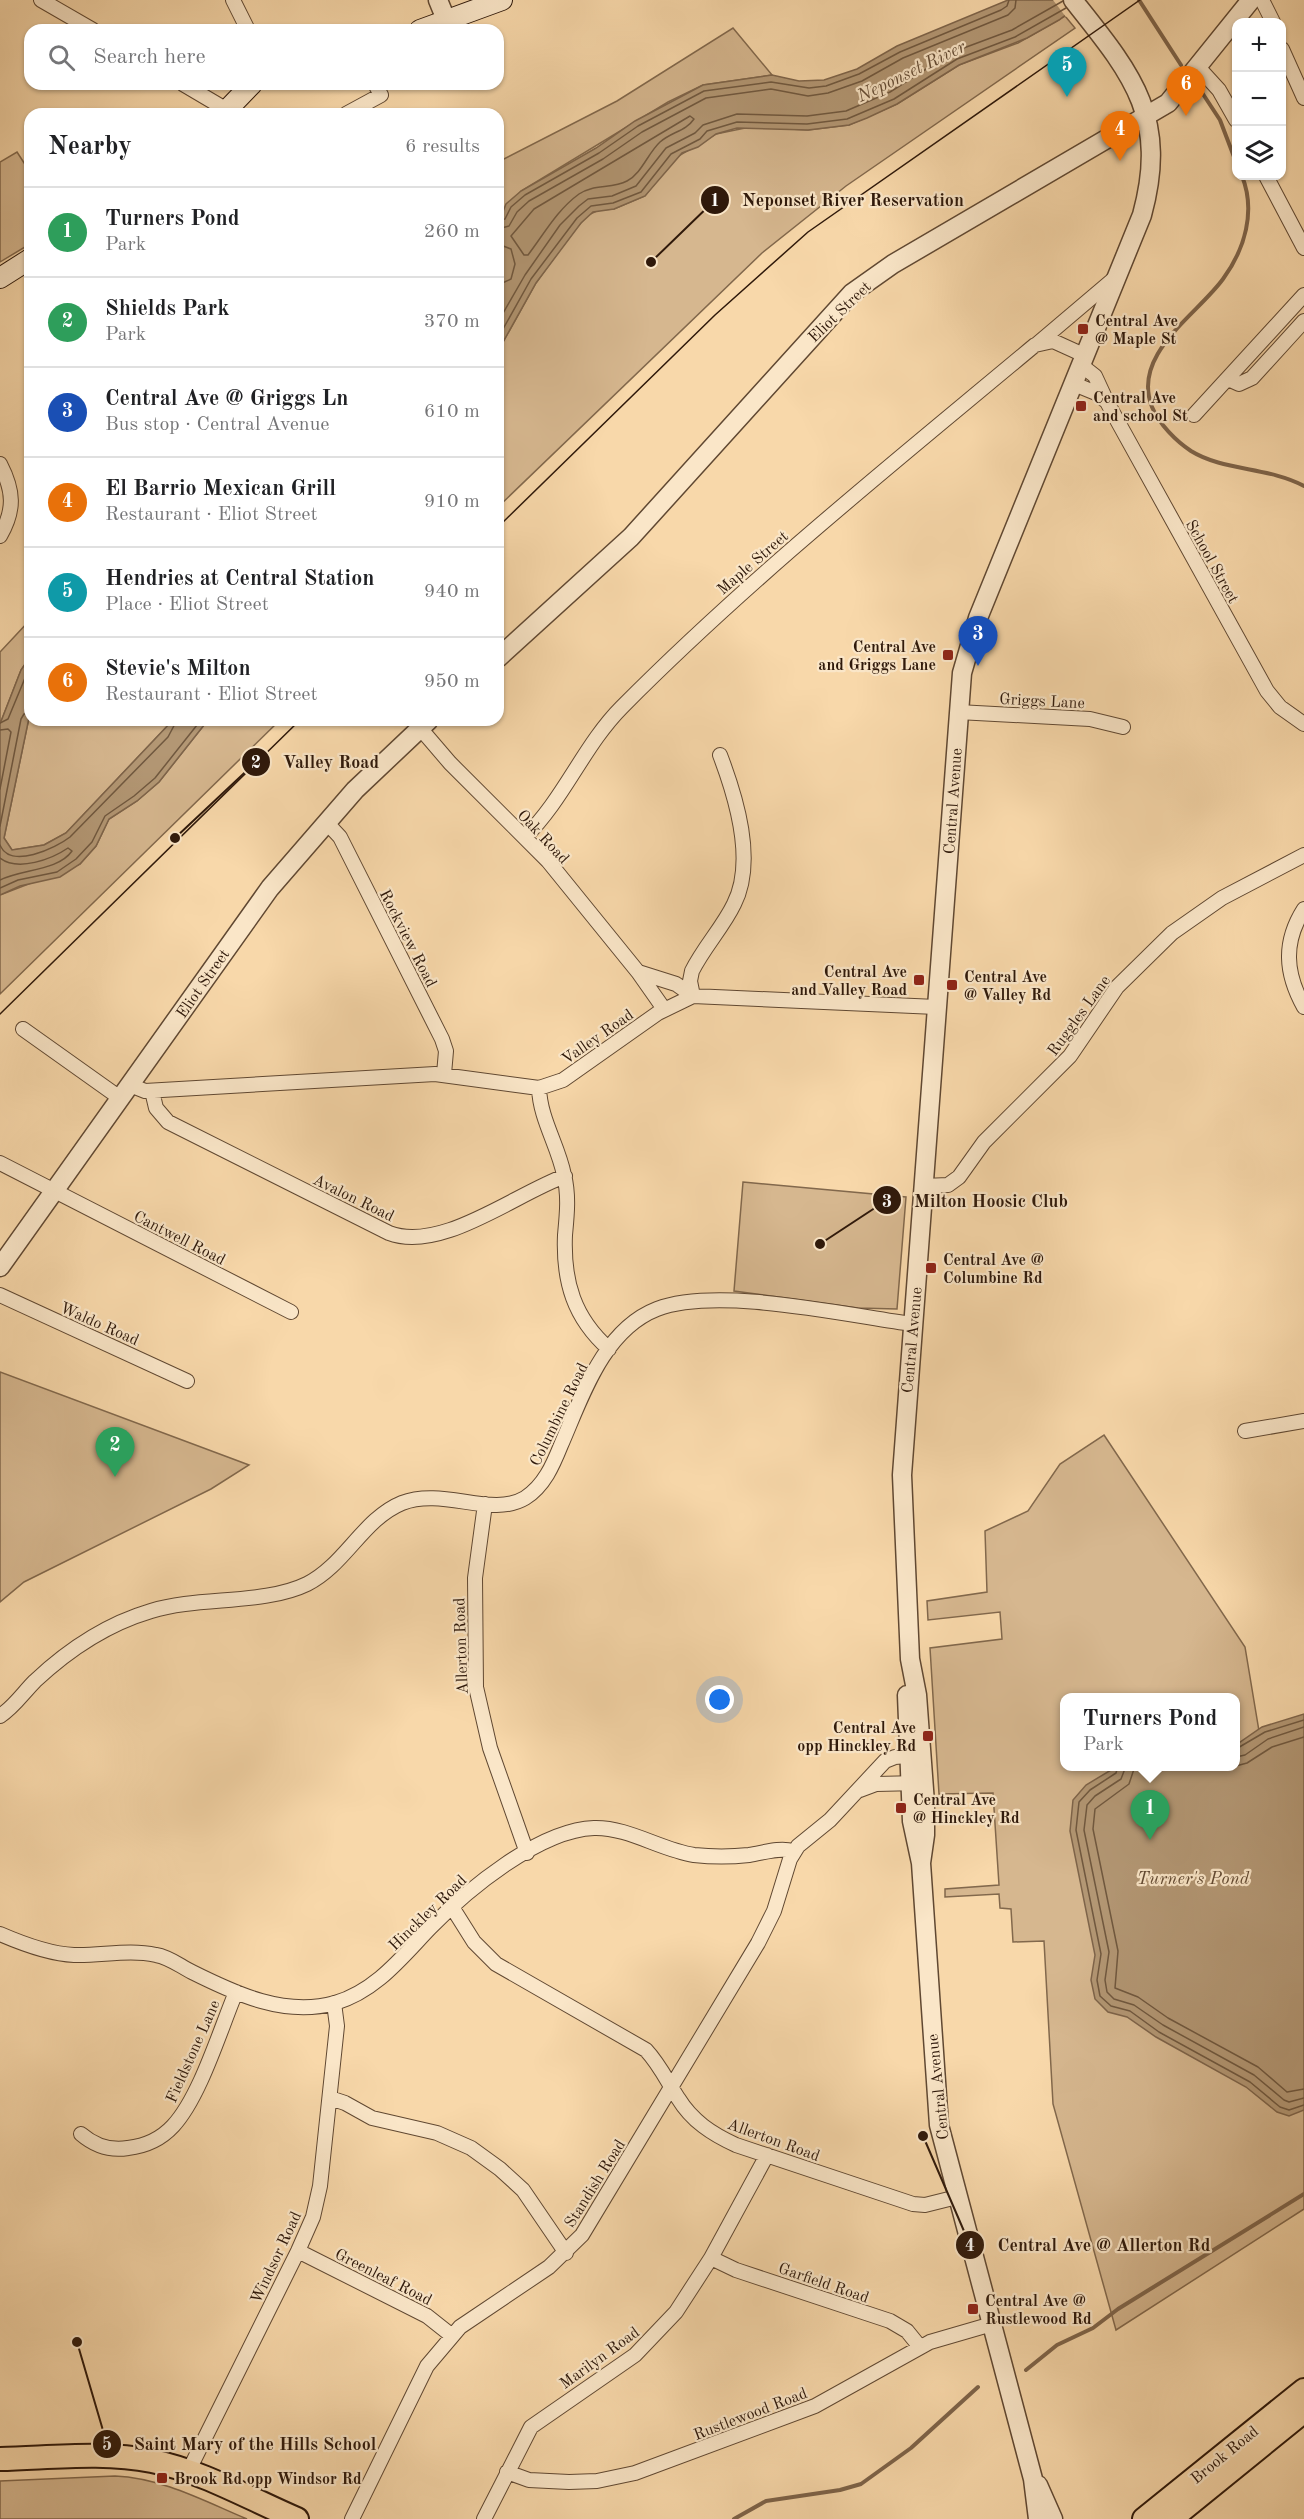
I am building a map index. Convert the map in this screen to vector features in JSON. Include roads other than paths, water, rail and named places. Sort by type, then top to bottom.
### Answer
[{"type":"main road","points":[[440,24],[502,0]]},
{"type":"main road","points":[[229,108],[246,90]]},
{"type":"main road","points":[[0,278],[24,263]]},
{"type":"main road","name":"Brook Road","points":[[1144,2519],[1181,2511],[1302,2400]]},
{"type":"main road","points":[[0,2459],[121,2457],[152,2461],[188,2472],[297,2519]]},
{"type":"street","points":[[41,0],[83,24]]},
{"type":"street","points":[[233,0],[245,24]]},
{"type":"street","points":[[438,0],[447,22]]},
{"type":"street","name":"Eliot Street","points":[[504,653],[631,537],[839,306],[859,287],[893,264],[1173,98],[1251,0]]},
{"type":"street","points":[[1262,0],[1271,18]]},
{"type":"street","name":"Central Avenue","points":[[1038,2519],[1033,2479],[941,2137],[936,2102],[921,1863],[925,1834],[915,1755],[917,1695],[910,1659],[902,1493],[912,1324],[958,712],[968,646],[1118,276],[1147,197],[1151,142],[1147,115],[1121,61],[1076,4]]},
{"type":"street","points":[[1286,60],[1304,98]]},
{"type":"street","points":[[1198,67],[1220,90],[1232,112]]},
{"type":"street","points":[[192,90],[219,108]]},
{"type":"street","points":[[357,108],[381,95],[378,90]]},
{"type":"street","points":[[1268,180],[1304,248]]},
{"type":"street","name":"Maple Street","points":[[525,837],[547,811],[608,722],[683,647],[878,476],[1118,276]]},
{"type":"street","points":[[1194,415],[1304,296]]},
{"type":"street","points":[[1228,379],[1239,384],[1252,378],[1304,321]]},
{"type":"street","points":[[1035,345],[1053,341],[1084,361]]},
{"type":"street","name":"School Street","points":[[1084,361],[1095,376],[1107,402],[1267,691],[1280,707],[1304,724]]},
{"type":"street","points":[[1074,384],[1096,393],[1107,402]]},
{"type":"street","points":[[0,464],[9,484],[12,502],[10,518],[0,536]]},
{"type":"street","name":"Griggs Lane","points":[[958,712],[1090,719],[1123,727]]},
{"type":"street","name":"Eliot Street","points":[[0,1267],[270,888],[374,770],[423,726]]},
{"type":"street","name":"Oak Road","points":[[426,726],[450,763],[525,837],[638,972],[664,1009]]},
{"type":"street","points":[[693,996],[690,981],[692,970],[733,906],[741,879],[740,819],[720,755]]},
{"type":"street","name":"Rockview Road","points":[[326,822],[340,837],[442,1039],[446,1051],[444,1074]]},
{"type":"street","name":"Ruggles Lane","points":[[924,1186],[948,1185],[959,1177],[984,1142],[1066,1061],[1117,987],[1172,933],[1222,898],[1304,855]]},
{"type":"street","points":[[1304,909],[1291,935],[1287,952],[1291,980],[1304,1007]]},
{"type":"street","points":[[638,972],[676,984],[693,996]]},
{"type":"street","name":"Valley Road","points":[[125,1091],[444,1074],[539,1088],[555,1084],[571,1075],[664,1009],[693,996],[936,1007]]},
{"type":"street","points":[[24,1029],[125,1091]]},
{"type":"street","points":[[539,1088],[541,1112],[565,1176],[568,1203],[566,1258],[571,1290],[582,1321],[609,1350]]},
{"type":"street","name":"Avalon Road","points":[[152,1090],[156,1108],[168,1122],[389,1233],[405,1238],[423,1238],[444,1232],[565,1176]]},
{"type":"street","name":"Cantwell Road","points":[[0,1163],[291,1312]]},
{"type":"street","name":"Waldo Road","points":[[0,1295],[187,1381]]},
{"type":"street","name":"Columbine Road","points":[[0,1716],[63,1657],[95,1635],[128,1619],[182,1604],[278,1593],[304,1586],[332,1568],[383,1514],[405,1502],[438,1497],[485,1504],[515,1503],[529,1496],[540,1485],[553,1464],[587,1386],[609,1350],[632,1324],[648,1314],[668,1306],[690,1303],[757,1303],[912,1324]]},
{"type":"street","points":[[1245,1431],[1304,1421]]},
{"type":"street","name":"Allerton Road","points":[[485,1504],[475,1578],[476,1688],[490,1748],[527,1852]]},
{"type":"street","points":[[0,1726],[14,1704]]},
{"type":"street","points":[[794,1851],[860,1790],[885,1761],[915,1755]]},
{"type":"street","points":[[860,1790],[876,1784],[917,1783]]},
{"type":"street","name":"Hinckley Road","points":[[0,1934],[65,1954],[154,1954],[236,1992],[278,2005],[312,2006],[334,2003],[356,1995],[380,1979],[452,1907],[491,1876],[527,1852],[567,1833],[595,1828],[611,1830],[699,1856],[746,1855],[785,1849],[794,1851]]},
{"type":"street","name":"Standish Road","points":[[352,2519],[416,2385],[451,2335],[566,2253],[590,2226],[766,1927],[794,1851]]},
{"type":"street","name":"Allerton Road","points":[[452,1907],[474,1942],[496,1964],[526,1983],[638,2044],[660,2066],[685,2108],[708,2131],[736,2145],[913,2204],[930,2204],[957,2197]]},
{"type":"street","name":"Fieldstone Lane","points":[[81,2134],[93,2144],[117,2150],[144,2145],[167,2132],[178,2120],[193,2093],[236,1992]]},
{"type":"street","name":"Windsor Road","points":[[188,2472],[298,2251],[319,2196],[337,2026],[334,2003]]},
{"type":"street","points":[[330,2098],[345,2103],[372,2118],[437,2133],[471,2148],[500,2169],[523,2190],[566,2253]]},
{"type":"street","name":"Marilyn Road","points":[[484,2519],[531,2427],[651,2341],[683,2303],[711,2258],[768,2155]]},
{"type":"street","name":"Greenleaf Road","points":[[298,2251],[427,2316],[451,2335]]},
{"type":"street","name":"Garfield Road","points":[[711,2258],[736,2270],[890,2321],[907,2331],[920,2347]]},
{"type":"street","name":"Rustlewood Road","points":[[507,2472],[529,2480],[568,2482],[597,2481],[635,2473],[815,2406],[920,2347],[992,2324]]},
{"type":"street","name":"Central Avenue","points":[[1033,2479],[1053,2519]]},
{"type":"water","name":"Neponset River","points":[[1008,0],[1085,0],[1059,20],[1027,38],[959,65],[897,104],[849,125],[808,130],[737,128],[716,134],[698,147],[682,153],[645,196],[614,209],[593,212],[581,223],[536,283],[504,340],[504,209],[506,204],[521,191],[596,148],[635,121],[703,85],[772,75],[799,81],[824,80],[857,69],[897,46]]},
{"type":"water","points":[[24,666],[24,726],[27,726],[4,838],[12,850],[44,845],[66,833],[167,726],[203,726],[159,782],[137,801],[109,819],[96,846],[80,864],[60,877],[20,886],[0,895],[0,724]]},
{"type":"water","name":"Turner's Pond","points":[[1304,1714],[1304,2110],[1289,2116],[1277,2112],[1246,2087],[1156,2037],[1127,2017],[1108,2012],[1095,1999],[1091,1980],[1095,1955],[1070,1831],[1073,1800],[1086,1785],[1109,1771],[1240,1771],[1240,1742],[1262,1727]]},
{"type":"waterway","points":[[1139,0],[1181,65]]},
{"type":"waterway","points":[[1201,91],[1220,120],[1232,152]]},
{"type":"waterway","points":[[1243,180],[1248,216],[1237,255],[1212,293],[1184,321],[1158,353],[1151,370],[1148,388],[1152,407],[1163,426],[1191,451],[1217,462],[1276,475],[1304,486]]},
{"type":"waterway","points":[[1026,2370],[1057,2345],[1093,2328],[1118,2309],[1304,2194]]},
{"type":"waterway","points":[[734,2519],[766,2501],[840,2490],[861,2484],[911,2448],[978,2387]]},
{"type":"tram line","points":[[504,521],[715,315],[808,232],[1140,0]]},
{"type":"tram line","points":[[0,1014],[294,726]]},
{"type":"place","name":"Hendries at Central Station","points":[[1067,97]]},
{"type":"place","name":"Stevie's Milton","points":[[1186,116]]},
{"type":"place","name":"El Barrio Mexican Grill","points":[[1120,161]]},
{"type":"place","name":"Neponset River Reservation","points":[[651,262]]},
{"type":"place","name":"Central Ave @ Maple St","points":[[1083,329]]},
{"type":"place","name":"Central Ave and school St","points":[[1081,406]]},
{"type":"place","name":"Central Ave and Griggs Lane","points":[[948,655]]},
{"type":"place","name":"Central Ave @ Griggs Ln","points":[[978,666]]},
{"type":"place","name":"Valley Road","points":[[175,838]]},
{"type":"place","name":"Central Ave and Valley Road","points":[[919,980]]},
{"type":"place","name":"Central Ave @ Valley Rd","points":[[952,985]]},
{"type":"place","name":"Milton Hoosic Club","points":[[820,1244]]},
{"type":"place","name":"Central Ave @ Columbine Rd","points":[[931,1268]]},
{"type":"place","name":"Shields Park","points":[[115,1477]]},
{"type":"place","name":"Central Ave opp Hinckley Rd","points":[[928,1736]]},
{"type":"place","name":"Central Ave @ Hinckley Rd","points":[[901,1808]]},
{"type":"place","name":"Turners Pond","points":[[1150,1840]]},
{"type":"place","name":"Central Ave @ Allerton Rd","points":[[923,2136]]},
{"type":"place","name":"Central Ave @ Rustlewood Rd","points":[[973,2309]]},
{"type":"place","name":"Saint Mary of the Hills School","points":[[77,2342]]},
{"type":"place","name":"Brook Rd opp Windsor Rd","points":[[162,2478]]}]
